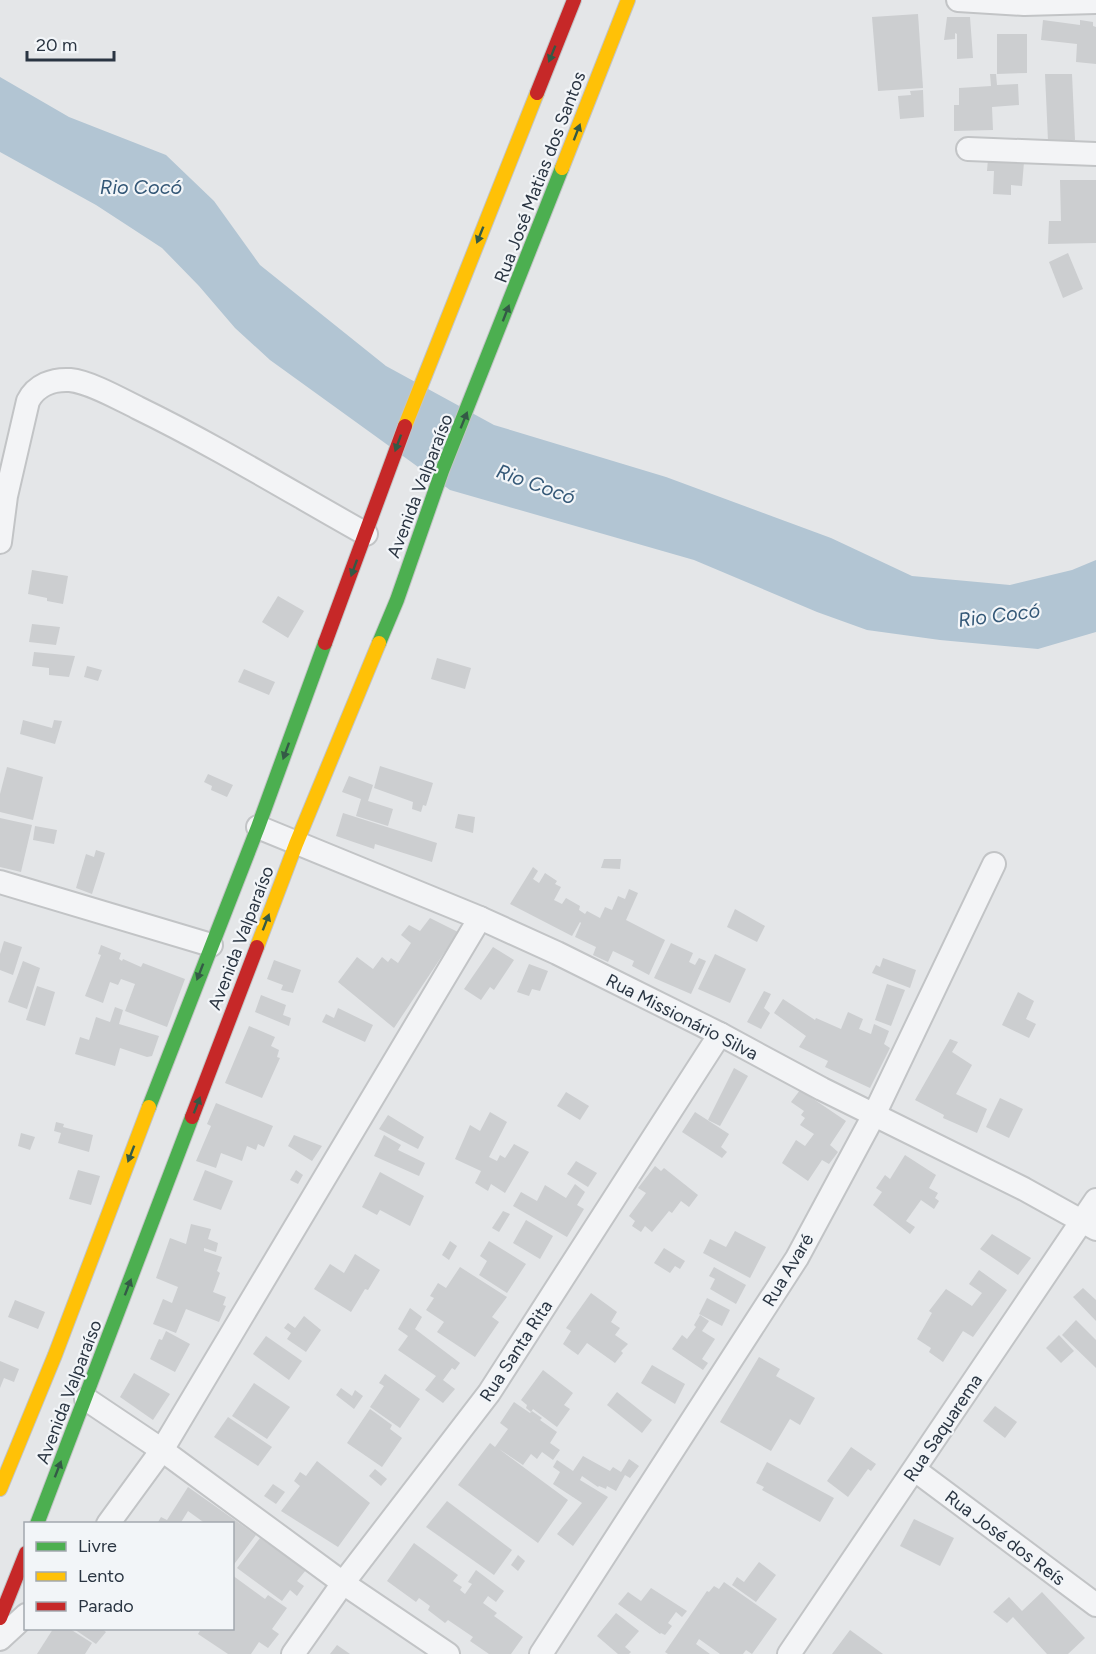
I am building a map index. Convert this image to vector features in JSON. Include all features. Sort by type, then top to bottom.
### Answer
[{"type":"main road","name":"Rua José Matias dos Santos","points":[[434,350],[574,0]]},
{"type":"main road","name":"Rua José Matias dos Santos","points":[[484,368],[628,0]]},
{"type":"main road","name":"Avenida Valparaíso","points":[[0,1489],[55,1355],[258,827],[434,350]]},
{"type":"main road","name":"Avenida Valparaíso","points":[[38,1522],[296,844],[397,600],[442,471],[484,368]]},
{"type":"main road","points":[[0,1618],[24,1558]]},
{"type":"street","points":[[958,0],[1024,4],[1096,2]]},
{"type":"street","points":[[968,149],[1096,154]]},
{"type":"street","points":[[0,542],[12,465],[28,401],[32,393],[46,383],[72,380],[116,397],[370,523]]},
{"type":"street","name":"Rua Missionário Silva","points":[[258,827],[480,918],[557,953],[1024,1189],[1089,1226]]},
{"type":"street","name":"Rua Avaré","points":[[541,1654],[797,1258],[874,1115],[994,864]]},
{"type":"street","points":[[0,882],[211,945]]},
{"type":"street","points":[[109,1522],[162,1450],[480,918]]},
{"type":"street","name":"Rua Santa Rita","points":[[293,1654],[343,1582],[489,1393],[720,1035]]},
{"type":"street","name":"Rua Saquarema","points":[[789,1654],[915,1470],[1089,1226],[1096,1200]]},
{"type":"street","points":[[86,1400],[162,1450],[343,1582],[448,1654]]},
{"type":"street","name":"Rua José dos Reís","points":[[915,1470],[1096,1605]]},
{"type":"street","points":[[0,1639],[24,1617]]},
{"type":"water","name":"Rio Cocó","points":[[0,77],[69,117],[166,155],[214,201],[260,265],[386,366],[494,425],[666,477],[831,538],[912,576],[1010,585],[1072,570],[1096,560],[1096,632],[1038,649],[940,640],[867,630],[817,612],[694,560],[450,490],[270,360],[235,328],[162,248],[96,205],[0,152]]},
{"type":"building","points":[[918,14],[923,88],[878,91],[872,17]]},
{"type":"building","points":[[947,17],[970,17],[973,58],[957,59],[957,34],[955,33],[955,39],[944,40]]},
{"type":"building","points":[[1043,20],[1080,25],[1080,20],[1093,22],[1093,26],[1096,27],[1096,64],[1076,62],[1077,44],[1041,40]]},
{"type":"building","points":[[997,34],[1027,34],[1027,73],[997,74]]},
{"type":"building","points":[[990,74],[996,74],[997,85],[1018,84],[1019,105],[992,107],[993,130],[954,131],[954,105],[959,105],[959,88],[991,86]]},
{"type":"building","points":[[1045,74],[1072,74],[1075,140],[1048,141]]},
{"type":"building","points":[[923,90],[924,117],[900,119],[898,96],[911,95],[910,91]]},
{"type":"building","points":[[988,159],[1024,162],[1022,186],[1011,185],[1011,195],[993,194],[994,171],[987,171]]},
{"type":"building","points":[[1060,180],[1096,180],[1096,243],[1048,244],[1049,221],[1061,221]]},
{"type":"building","points":[[1068,253],[1083,289],[1063,298],[1049,262]]},
{"type":"building","points":[[32,570],[68,576],[63,604],[28,594]]},
{"type":"building","points":[[278,596],[304,611],[288,638],[262,622]]},
{"type":"building","points":[[32,624],[60,627],[56,645],[29,642]]},
{"type":"building","points":[[34,652],[75,656],[69,677],[49,675],[49,668],[32,666]]},
{"type":"building","points":[[437,658],[471,668],[465,689],[431,679]]},
{"type":"building","points":[[87,666],[102,670],[98,681],[84,677]]},
{"type":"building","points":[[244,669],[275,682],[269,695],[238,682]]},
{"type":"building","points":[[23,720],[52,728],[54,720],[62,721],[55,744],[20,734]]},
{"type":"building","points":[[380,766],[433,783],[426,806],[423,805],[421,812],[412,809],[413,802],[374,788]]},
{"type":"building","points":[[7,767],[43,777],[33,820],[0,812],[0,794]]},
{"type":"building","points":[[208,774],[233,785],[227,797],[211,790],[212,786],[204,782]]},
{"type":"building","points":[[349,776],[373,785],[368,801],[393,809],[388,826],[356,816],[361,799],[342,792]]},
{"type":"building","points":[[343,813],[437,843],[432,862],[375,844],[374,849],[336,836]]},
{"type":"building","points":[[458,814],[475,817],[473,833],[455,828]]},
{"type":"building","points":[[0,818],[32,825],[21,872],[0,867]]},
{"type":"building","points":[[35,826],[57,830],[54,844],[33,840]]},
{"type":"building","points":[[96,850],[105,853],[92,894],[76,888],[86,854],[94,857]]},
{"type":"building","points":[[604,859],[621,859],[620,869],[601,868]]},
{"type":"building","points":[[533,867],[538,871],[533,879],[539,883],[545,873],[557,881],[555,884],[561,887],[554,900],[562,904],[566,898],[580,906],[579,910],[585,914],[587,911],[600,918],[605,907],[612,910],[618,896],[625,899],[629,889],[638,893],[626,920],[665,940],[649,975],[632,966],[634,961],[613,951],[608,962],[593,955],[596,947],[575,937],[580,922],[572,936],[510,904]]},
{"type":"building","points":[[735,909],[765,926],[757,942],[727,927]]},
{"type":"building","points":[[430,918],[458,932],[394,1028],[338,982],[357,957],[373,969],[382,957],[388,962],[391,958],[398,963],[411,943],[401,935],[409,925],[420,931]]},
{"type":"building","points":[[4,941],[22,947],[13,975],[0,970],[0,954]]},
{"type":"building","points":[[671,943],[693,953],[689,962],[695,965],[699,958],[706,961],[691,994],[654,978]]},
{"type":"building","points":[[101,945],[121,953],[119,959],[122,961],[123,959],[141,967],[143,963],[185,979],[167,1027],[125,1011],[135,984],[121,979],[118,985],[110,982],[103,1003],[85,996],[101,955],[98,954]]},
{"type":"building","points":[[493,947],[514,960],[494,990],[490,987],[481,1000],[464,989]]},
{"type":"building","points":[[715,954],[746,969],[730,1003],[698,989]]},
{"type":"building","points":[[883,958],[916,970],[910,988],[872,973],[876,965],[880,967]]},
{"type":"building","points":[[274,960],[301,970],[293,993],[281,990],[283,985],[267,979]]},
{"type":"building","points":[[23,961],[40,968],[27,1009],[8,1002]]},
{"type":"building","points":[[529,964],[548,971],[540,991],[532,989],[529,996],[517,992]]},
{"type":"building","points":[[887,984],[905,990],[891,1026],[875,1020]]},
{"type":"building","points":[[37,986],[55,992],[45,1026],[26,1020]]},
{"type":"building","points":[[764,991],[771,994],[764,1008],[770,1013],[761,1029],[747,1022]]},
{"type":"building","points":[[1018,992],[1034,1001],[1026,1019],[1036,1024],[1029,1038],[1002,1025]]},
{"type":"building","points":[[261,995],[286,1005],[283,1015],[291,1018],[289,1026],[255,1012]]},
{"type":"building","points":[[783,999],[815,1020],[816,1018],[841,1029],[848,1012],[863,1019],[859,1029],[871,1034],[874,1024],[889,1031],[884,1044],[890,1048],[870,1088],[825,1067],[828,1061],[799,1047],[806,1036],[774,1013]]},
{"type":"building","points":[[115,1007],[123,1010],[119,1024],[159,1036],[152,1056],[147,1057],[120,1048],[115,1066],[75,1054],[80,1037],[89,1040],[96,1017],[110,1022]]},
{"type":"building","points":[[338,1008],[373,1025],[365,1042],[322,1022],[326,1014],[334,1018]]},
{"type":"building","points":[[249,1026],[275,1037],[271,1046],[279,1050],[277,1057],[280,1058],[262,1098],[225,1083]]},
{"type":"building","points":[[950,1039],[958,1042],[952,1052],[972,1065],[956,1094],[987,1109],[977,1133],[943,1118],[944,1115],[915,1100]]},
{"type":"building","points":[[734,1068],[748,1076],[720,1126],[708,1120]]},
{"type":"building","points":[[800,1090],[846,1121],[830,1145],[838,1152],[829,1164],[822,1160],[808,1181],[782,1163],[796,1140],[805,1146],[814,1134],[800,1125],[805,1118],[801,1115],[804,1111],[791,1102]]},
{"type":"building","points":[[566,1092],[589,1106],[580,1120],[557,1106]]},
{"type":"building","points":[[1000,1098],[1023,1109],[1009,1138],[986,1127]]},
{"type":"building","points":[[216,1103],[273,1126],[264,1147],[258,1144],[256,1150],[247,1146],[242,1161],[221,1153],[216,1168],[196,1161],[211,1126],[207,1124]]},
{"type":"building","points":[[490,1112],[507,1122],[489,1157],[497,1161],[500,1155],[505,1158],[514,1144],[529,1152],[505,1193],[491,1184],[488,1191],[475,1183],[481,1171],[455,1159],[470,1125],[480,1131]]},
{"type":"building","points":[[695,1112],[729,1134],[721,1147],[727,1152],[722,1158],[682,1132]]},
{"type":"building","points":[[388,1115],[424,1137],[418,1149],[379,1129]]},
{"type":"building","points":[[56,1122],[64,1124],[63,1127],[93,1135],[89,1152],[58,1143],[61,1133],[54,1131]]},
{"type":"building","points":[[21,1133],[35,1137],[30,1150],[18,1146]]},
{"type":"building","points":[[294,1135],[322,1146],[312,1161],[288,1146]]},
{"type":"building","points":[[384,1135],[401,1145],[398,1150],[425,1163],[419,1176],[374,1156]]},
{"type":"building","points":[[905,1155],[936,1175],[929,1188],[938,1193],[935,1198],[939,1201],[934,1209],[921,1200],[906,1221],[915,1227],[910,1234],[873,1205],[882,1192],[876,1188],[885,1175],[890,1179]]},
{"type":"building","points":[[576,1161],[597,1173],[588,1187],[567,1174]]},
{"type":"building","points":[[655,1166],[661,1171],[664,1168],[698,1195],[689,1207],[681,1201],[672,1213],[669,1211],[652,1232],[645,1226],[641,1232],[632,1226],[635,1221],[629,1216],[646,1193],[638,1188]]},
{"type":"building","points":[[78,1170],[100,1176],[91,1205],[69,1199]]},
{"type":"building","points":[[205,1170],[233,1181],[221,1210],[193,1200]]},
{"type":"building","points":[[296,1170],[303,1175],[298,1184],[290,1180]]},
{"type":"building","points":[[380,1172],[424,1196],[410,1226],[380,1210],[377,1215],[362,1207]]},
{"type":"building","points":[[575,1184],[585,1192],[577,1205],[584,1209],[567,1237],[513,1206],[521,1192],[537,1201],[545,1185],[566,1198]]},
{"type":"building","points":[[503,1211],[510,1214],[499,1232],[492,1228]]},
{"type":"building","points":[[526,1220],[553,1236],[540,1259],[513,1243]]},
{"type":"building","points":[[191,1224],[211,1229],[208,1239],[218,1243],[216,1252],[204,1248],[204,1251],[222,1257],[217,1271],[220,1273],[213,1292],[226,1297],[223,1305],[226,1306],[219,1322],[186,1309],[176,1333],[153,1324],[163,1299],[172,1303],[178,1287],[156,1278],[170,1238],[186,1244]]},
{"type":"building","points":[[735,1231],[766,1247],[750,1278],[703,1253],[710,1239],[726,1247]]},
{"type":"building","points":[[992,1234],[1031,1258],[1018,1275],[980,1249]]},
{"type":"building","points":[[450,1241],[457,1246],[449,1260],[442,1255]]},
{"type":"building","points":[[489,1241],[526,1264],[507,1293],[479,1275],[487,1261],[480,1256]]},
{"type":"building","points":[[664,1248],[685,1261],[680,1269],[675,1266],[670,1273],[654,1263]]},
{"type":"building","points":[[355,1254],[380,1270],[351,1312],[314,1289],[330,1264],[344,1273]]},
{"type":"building","points":[[460,1267],[507,1297],[492,1317],[499,1322],[475,1357],[437,1332],[444,1322],[426,1310],[434,1298],[430,1296],[438,1283],[446,1288]]},
{"type":"building","points":[[714,1267],[746,1285],[736,1304],[710,1289],[715,1279],[709,1276]]},
{"type":"building","points":[[979,1270],[1007,1290],[973,1337],[963,1331],[943,1362],[929,1352],[931,1348],[917,1339],[932,1313],[929,1311],[946,1289],[972,1306],[982,1293],[969,1284]]},
{"type":"building","points":[[1083,1288],[1096,1300],[1096,1321],[1073,1297]]},
{"type":"building","points":[[591,1293],[617,1312],[611,1322],[620,1328],[615,1335],[628,1344],[621,1351],[623,1353],[615,1363],[587,1343],[578,1355],[563,1344],[571,1331],[566,1328]]},
{"type":"building","points":[[707,1298],[730,1310],[722,1326],[699,1314]]},
{"type":"building","points":[[15,1300],[45,1312],[38,1329],[8,1317]]},
{"type":"building","points":[[410,1308],[422,1317],[415,1329],[460,1363],[455,1370],[452,1368],[443,1380],[455,1389],[443,1403],[425,1390],[436,1376],[398,1350],[408,1336],[398,1329]]},
{"type":"building","points":[[700,1315],[709,1321],[702,1331],[715,1339],[702,1359],[708,1363],[703,1370],[672,1349],[682,1335],[687,1339],[696,1327],[694,1325]]},
{"type":"building","points":[[304,1316],[321,1330],[306,1352],[287,1339],[291,1333],[284,1328],[288,1323],[295,1328]]},
{"type":"building","points":[[1076,1320],[1096,1340],[1096,1368],[1062,1335]]},
{"type":"building","points":[[166,1331],[190,1344],[175,1372],[150,1359],[159,1339],[162,1340]]},
{"type":"building","points":[[1059,1335],[1074,1351],[1061,1363],[1046,1348]]},
{"type":"building","points":[[266,1336],[302,1361],[289,1380],[253,1354]]},
{"type":"building","points":[[759,1357],[780,1369],[776,1376],[815,1398],[800,1425],[790,1419],[771,1451],[720,1422]]},
{"type":"building","points":[[0,1361],[19,1369],[14,1382],[4,1378],[0,1388]]},
{"type":"building","points":[[652,1365],[685,1384],[675,1404],[641,1383]]},
{"type":"building","points":[[543,1370],[573,1393],[564,1405],[570,1409],[557,1427],[533,1409],[531,1412],[521,1400]]},
{"type":"building","points":[[134,1373],[170,1394],[153,1420],[120,1397]]},
{"type":"building","points":[[385,1374],[420,1399],[400,1428],[370,1407],[384,1386],[379,1383]]},
{"type":"building","points":[[254,1383],[290,1407],[267,1439],[232,1416]]},
{"type":"building","points":[[341,1388],[352,1396],[355,1390],[363,1396],[354,1409],[336,1395]]},
{"type":"building","points":[[617,1392],[652,1420],[642,1433],[607,1405]]},
{"type":"building","points":[[514,1402],[530,1413],[532,1411],[557,1432],[550,1443],[560,1450],[553,1460],[542,1452],[537,1459],[531,1454],[523,1465],[499,1449],[568,1500],[538,1543],[458,1485],[490,1443],[495,1447],[508,1429],[500,1423]]},
{"type":"building","points":[[995,1406],[1017,1422],[1005,1438],[983,1421]]},
{"type":"building","points":[[370,1409],[392,1425],[390,1429],[402,1438],[382,1467],[347,1443]]},
{"type":"building","points":[[228,1417],[272,1447],[258,1466],[214,1437]]},
{"type":"building","points":[[851,1447],[876,1464],[871,1471],[868,1469],[848,1497],[827,1481]]},
{"type":"building","points":[[583,1456],[610,1471],[613,1467],[621,1472],[629,1459],[639,1466],[630,1478],[625,1475],[616,1491],[607,1486],[606,1489],[598,1487],[582,1476],[580,1480],[608,1497],[573,1546],[557,1534],[582,1503],[553,1484],[560,1472],[553,1467],[557,1460],[573,1471]]},
{"type":"building","points":[[317,1461],[370,1503],[338,1547],[281,1511],[300,1486],[294,1481],[300,1472],[306,1476]]},
{"type":"building","points":[[767,1462],[834,1498],[820,1522],[762,1490],[764,1487],[756,1483]]},
{"type":"building","points":[[375,1469],[387,1479],[381,1486],[369,1476]]},
{"type":"building","points":[[273,1484],[285,1492],[276,1504],[264,1496]]},
{"type":"building","points":[[188,1487],[256,1535],[234,1564],[234,1522],[203,1522],[188,1511],[181,1522],[158,1522],[161,1517],[167,1520]]},
{"type":"building","points":[[447,1501],[512,1550],[494,1575],[426,1527]]},
{"type":"building","points":[[914,1519],[954,1538],[940,1566],[900,1546]]},
{"type":"building","points":[[260,1538],[306,1570],[297,1581],[304,1586],[297,1596],[290,1590],[282,1601],[237,1568]]},
{"type":"building","points":[[414,1543],[458,1575],[453,1581],[462,1587],[460,1590],[465,1594],[472,1584],[468,1582],[476,1570],[504,1591],[496,1602],[488,1596],[483,1603],[497,1613],[494,1616],[523,1637],[511,1654],[489,1654],[470,1641],[473,1637],[448,1620],[445,1623],[428,1610],[430,1606],[419,1598],[416,1602],[387,1581]]},
{"type":"building","points":[[518,1555],[525,1561],[518,1571],[511,1565]]},
{"type":"building","points":[[759,1562],[776,1575],[756,1602],[732,1585],[737,1577],[744,1582]]},
{"type":"building","points":[[234,1576],[265,1599],[268,1595],[287,1608],[272,1629],[279,1634],[268,1648],[259,1642],[251,1654],[228,1654],[198,1634],[200,1630],[234,1630]]},
{"type":"building","points":[[724,1582],[777,1619],[752,1654],[746,1650],[743,1654],[720,1654],[699,1639],[696,1644],[710,1654],[668,1654],[665,1652],[707,1591],[709,1592],[714,1586],[719,1589]]},
{"type":"building","points":[[651,1588],[687,1611],[682,1617],[676,1612],[668,1623],[672,1626],[665,1635],[660,1634],[618,1604],[628,1592],[641,1601]]},
{"type":"building","points":[[1042,1592],[1085,1638],[1068,1654],[1047,1654],[1013,1617],[1007,1623],[993,1612],[1009,1597],[1022,1611]]},
{"type":"building","points":[[616,1613],[639,1631],[625,1647],[631,1652],[629,1654],[618,1654],[597,1636]]},
{"type":"building","points":[[52,1630],[72,1630],[92,1643],[85,1654],[37,1654]]},
{"type":"building","points":[[75,1630],[103,1630],[106,1632],[96,1644]]},
{"type":"building","points":[[850,1630],[883,1654],[832,1654]]},
{"type":"building","points":[[337,1645],[350,1654],[330,1654]]},
{"type":"traffic: fast","points":[[379,643],[397,600],[442,471],[562,168]]},
{"type":"traffic: fast","points":[[149,1107],[258,827],[325,643]]},
{"type":"traffic: fast","points":[[38,1522],[192,1117]]},
{"type":"traffic: slow","points":[[562,168],[628,0]]},
{"type":"traffic: slow","points":[[405,426],[537,93]]},
{"type":"traffic: slow","points":[[257,947],[296,844],[379,643]]},
{"type":"traffic: slow","points":[[0,1489],[55,1355],[149,1107]]},
{"type":"traffic: jam","points":[[537,93],[574,0]]},
{"type":"traffic: jam","points":[[325,643],[405,426]]},
{"type":"traffic: jam","points":[[192,1117],[257,947]]},
{"type":"traffic: jam","points":[[0,1618],[24,1558]]}]
